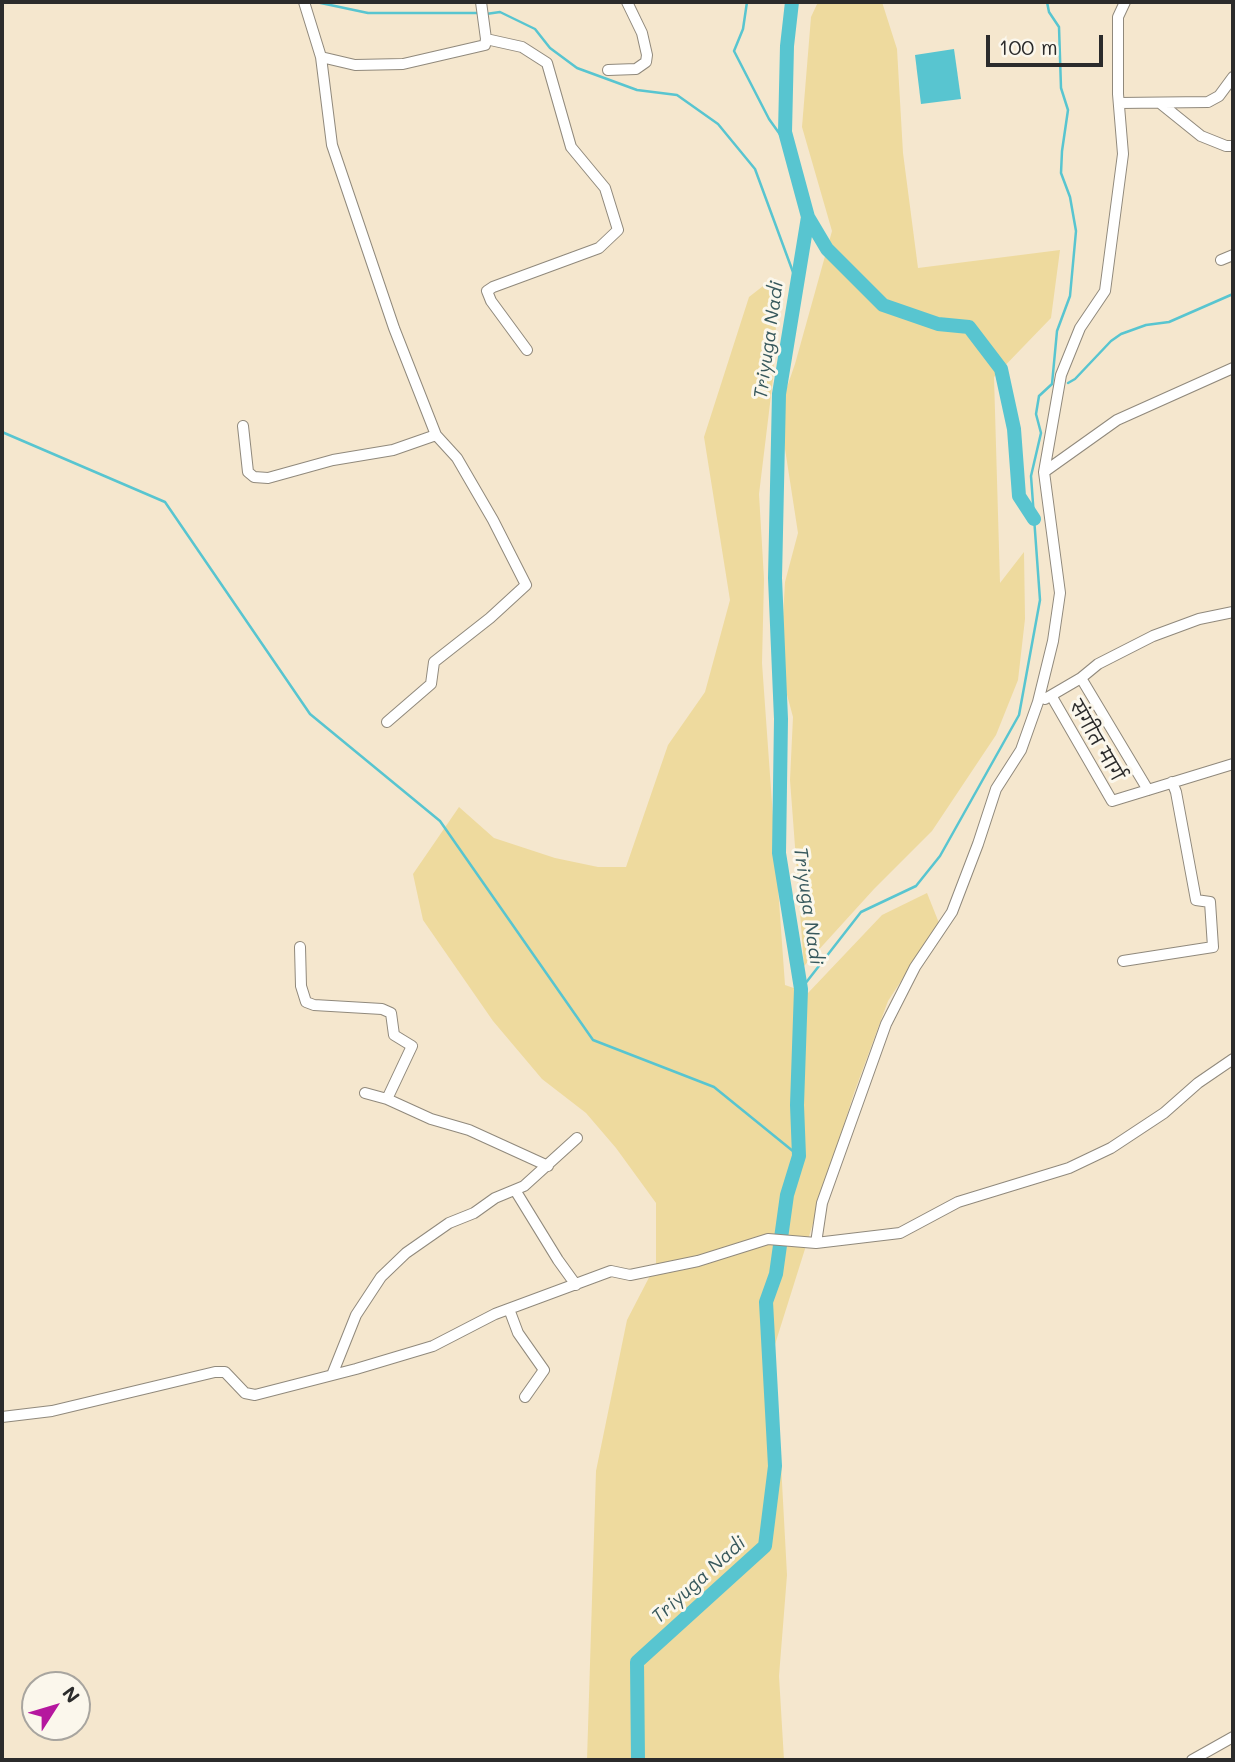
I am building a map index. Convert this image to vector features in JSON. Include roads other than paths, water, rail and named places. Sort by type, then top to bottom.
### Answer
[{"type":"street","points":[[303,2],[321,57],[332,145],[394,328],[436,435],[457,458],[494,520],[526,585],[490,618],[434,662],[431,684],[387,723]]},
{"type":"street","points":[[321,57],[355,65],[403,64],[485,44],[481,2]]},
{"type":"street","points":[[608,70],[636,69],[646,62],[642,33],[627,2]]},
{"type":"street","points":[[816,1243],[822,1202],[886,1024],[915,967],[952,912],[996,789],[1021,750],[1038,702],[1053,641],[1060,593],[1044,472],[1061,375],[1080,328],[1105,291],[1123,154],[1119,103],[1118,17],[1125,2]]},
{"type":"street","points":[[486,39],[522,47],[547,63],[571,147],[605,188],[618,230],[599,248],[487,291],[491,302],[527,350]]},
{"type":"street","points":[[1119,103],[1208,102],[1219,96],[1233,77]]},
{"type":"street","points":[[1160,103],[1200,136],[1233,146]]},
{"type":"street","points":[[1221,260],[1233,255]]},
{"type":"street","points":[[1044,472],[1117,421],[1233,368]]},
{"type":"street","points":[[243,426],[248,471],[254,477],[268,478],[334,460],[393,450],[436,435]]},
{"type":"street","points":[[1038,702],[1052,697],[1098,664],[1153,636],[1199,619],[1233,612]]},
{"type":"street","points":[[1081,678],[1149,790]]},
{"type":"street","name":"संगीत मार्ग","points":[[1052,697],[1112,801],[1233,764]]},
{"type":"street","points":[[1123,961],[1213,947],[1210,902],[1196,900],[1172,782]]},
{"type":"street","points":[[300,947],[302,985],[306,1002],[314,1005],[382,1009],[391,1013],[394,1035],[412,1046],[387,1099]]},
{"type":"street","points":[[2,1417],[52,1411],[215,1372],[225,1372],[245,1393],[255,1395],[433,1346],[509,1309],[611,1271],[630,1275],[698,1261],[768,1239],[816,1243],[900,1233],[958,1202],[1069,1168],[1111,1148],[1164,1113],[1198,1083],[1233,1059]]},
{"type":"street","points":[[365,1093],[387,1099],[431,1119],[469,1130],[548,1166]]},
{"type":"street","points":[[332,1375],[356,1315],[382,1277],[406,1253],[449,1223],[474,1213],[495,1198],[515,1191],[536,1177],[577,1138]]},
{"type":"street","points":[[515,1191],[576,1285]]},
{"type":"street","points":[[509,1309],[518,1333],[544,1370],[525,1397]]},
{"type":"street","points":[[1192,1760],[1233,1737]]},
{"type":"water","points":[[954,49],[961,99],[921,104],[915,55]]},
{"type":"waterway","points":[[316,2],[368,13],[479,13]]},
{"type":"waterway","points":[[747,2],[743,29],[734,51],[769,119],[789,147]]},
{"type":"waterway","name":"Triyuga Nadi","points":[[638,1760],[637,1662],[765,1546],[775,1466],[766,1302],[776,1274],[787,1195],[799,1156],[797,1105],[801,989],[779,853],[781,719],[775,578],[779,394],[808,217],[785,132],[787,46],[792,2]]},
{"type":"waterway","points":[[801,989],[861,912],[916,886],[940,856],[1019,715],[1040,600],[1031,476],[1041,433],[1036,414],[1039,396],[1052,384],[1057,331],[1070,296],[1076,231],[1070,197],[1061,173],[1068,110],[1061,88],[1059,27],[1049,12],[1047,2]]},
{"type":"waterway","points":[[486,14],[500,12],[535,29],[550,48],[577,68],[637,90],[677,95],[718,124],[755,169],[797,283]]},
{"type":"waterway","points":[[808,217],[827,249],[883,305],[938,324],[969,327],[1001,369],[1014,429],[1019,496],[1034,519]]},
{"type":"waterway","points":[[1068,383],[1121,334],[1146,325],[1169,322],[1233,294]]},
{"type":"waterway","points":[[2,432],[165,502],[310,714],[440,821],[593,1040],[714,1087],[799,1156]]}]
